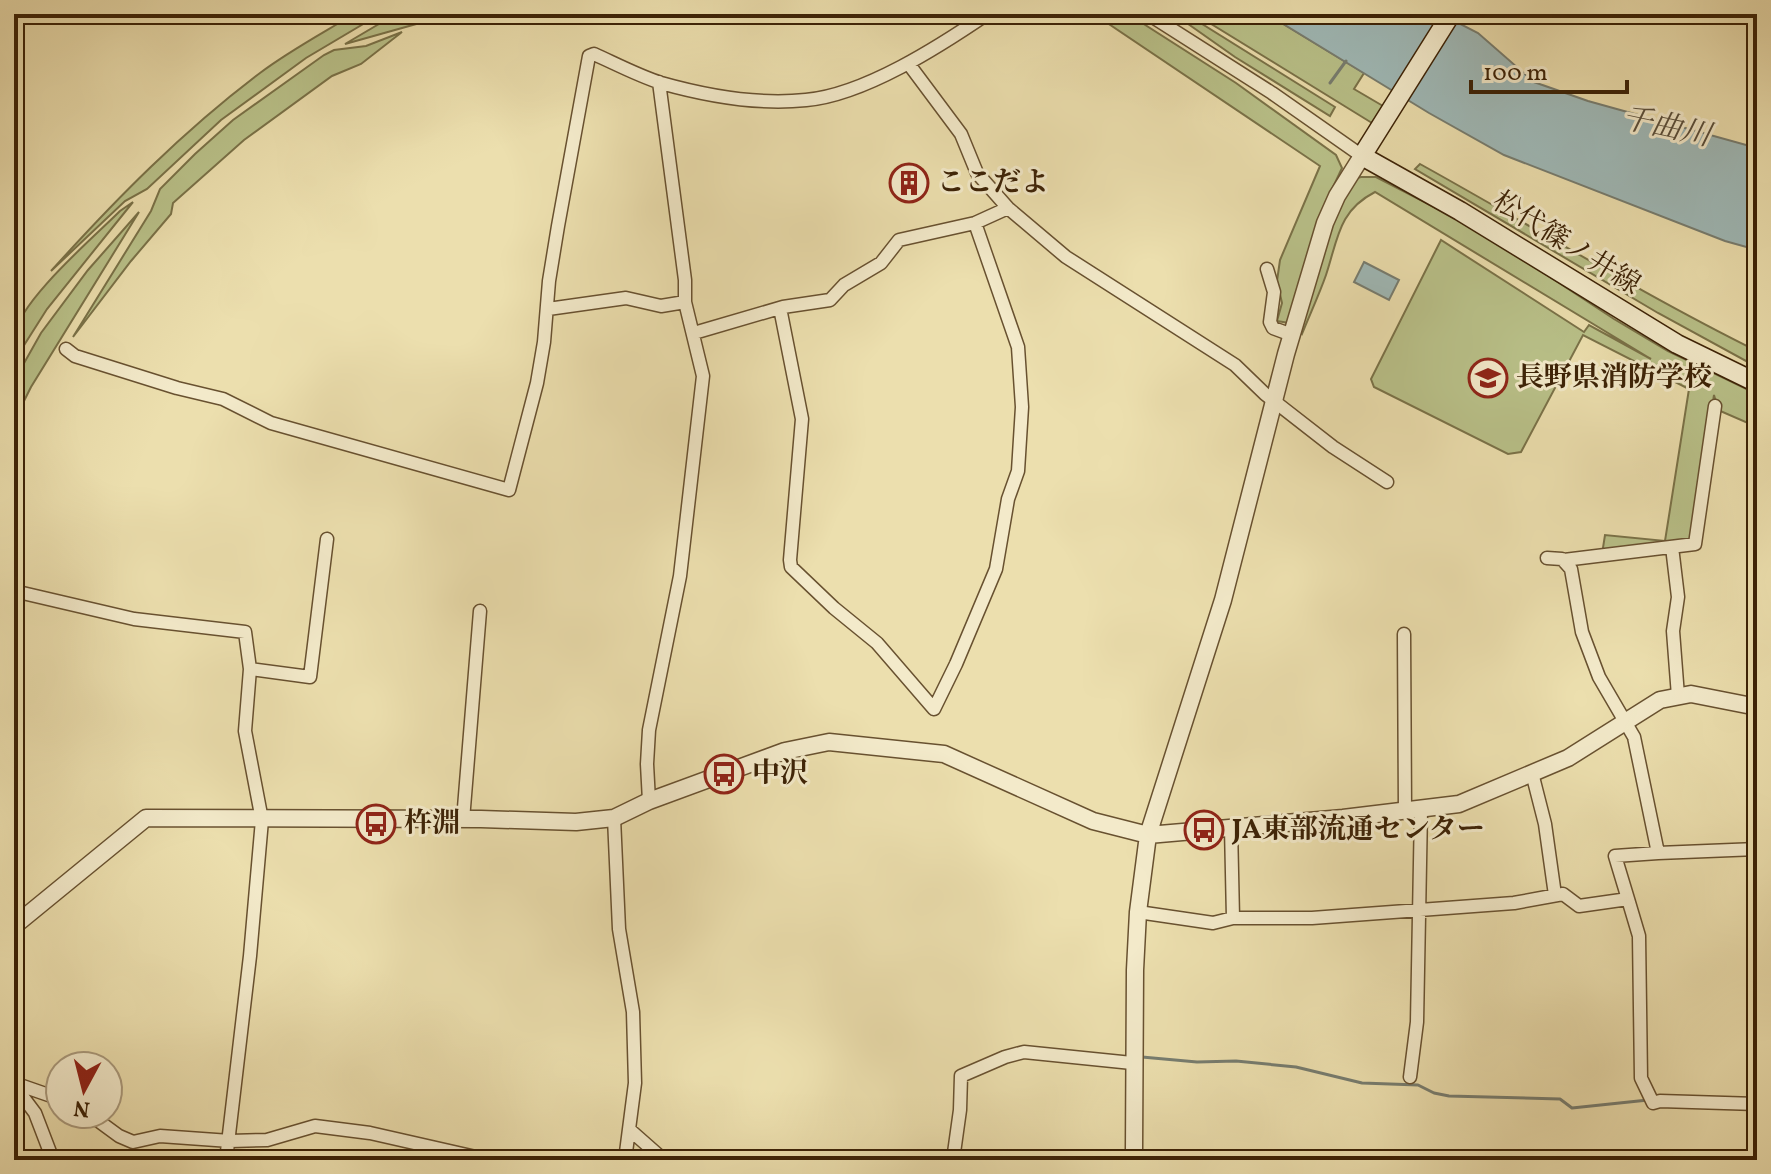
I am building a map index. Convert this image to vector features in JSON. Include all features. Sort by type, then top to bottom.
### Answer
[{"type":"main road","points":[[1366,149],[1451,14]]},
{"type":"main road","name":"松代篠ノ井線","points":[[1366,149],[1452,206],[1677,344],[1757,383]]},
{"type":"street","points":[[66,349],[75,356],[223,399],[271,423],[509,490],[537,383],[558,226],[589,56],[594,54],[659,82],[697,92],[750,99],[808,100],[845,90],[908,63],[987,14]]},
{"type":"street","points":[[1137,1160],[1134,1151],[1132,1063],[1138,912],[1148,835],[1223,600],[1274,401],[1325,223],[1366,149],[1148,14]]},
{"type":"street","points":[[908,63],[961,134],[977,173],[1008,208],[1066,257],[1235,365],[1274,401],[1333,447],[1387,482]]},
{"type":"street","points":[[649,801],[649,730],[680,576],[703,376],[685,302],[685,280],[659,82]]},
{"type":"street","points":[[694,333],[780,308],[830,300],[844,285],[881,263],[899,240],[975,223],[1008,208]]},
{"type":"street","points":[[780,308],[802,419],[791,567],[877,643],[934,709],[996,569],[1008,499],[1018,471],[1022,394],[1018,347],[975,223]]},
{"type":"street","points":[[1267,269],[1274,292],[1270,322],[1273,328],[1292,335]]},
{"type":"street","points":[[548,309],[626,298],[661,306],[685,302]]},
{"type":"street","points":[[1547,558],[1564,560],[1695,544],[1715,406]]},
{"type":"street","points":[[250,669],[310,677],[327,539]]},
{"type":"street","points":[[1672,547],[1678,597],[1673,631],[1678,696]]},
{"type":"street","points":[[1564,560],[1571,569],[1582,632],[1609,698],[1634,737],[1658,853]]},
{"type":"street","points":[[14,591],[134,619],[245,632],[250,669],[245,731],[262,820],[226,1160]]},
{"type":"street","points":[[463,820],[480,611]]},
{"type":"street","points":[[1404,634],[1418,910],[1417,1022],[1410,1077]]},
{"type":"street","points":[[14,926],[146,818],[576,822],[614,818],[649,801],[805,746],[829,742],[944,754],[1093,821],[1148,835],[1413,811],[1459,804],[1568,758],[1660,700],[1691,694],[1757,707]]},
{"type":"street","points":[[1532,773],[1545,824],[1555,895]]},
{"type":"street","points":[[614,818],[619,929],[633,1012],[635,1083],[625,1160]]},
{"type":"street","points":[[1231,827],[1233,918]]},
{"type":"street","points":[[1757,849],[1615,856],[1639,936],[1641,1078],[1653,1103],[1757,1104]]},
{"type":"street","points":[[1138,912],[1213,923],[1233,918],[1312,918],[1514,903],[1563,894],[1579,906],[1628,899]]},
{"type":"street","points":[[953,1160],[961,1076],[1024,1052],[1132,1063]]},
{"type":"street","points":[[14,1084],[44,1094]]},
{"type":"street","points":[[14,1084],[35,1113],[53,1160]]},
{"type":"street","points":[[113,1130],[129,1141],[160,1136],[230,1141],[267,1140],[315,1126],[335,1127],[489,1160]]},
{"type":"street","points":[[630,1130],[664,1160]]},
{"type":"green space","points":[[354,14],[380,14],[306,58],[221,120],[147,189],[125,201],[51,271],[125,192],[204,118],[271,65]]},
{"type":"green space","points":[[396,14],[452,14],[345,44]]},
{"type":"green space","points":[[1094,14],[1128,14],[1236,83],[1336,155],[1342,168],[1318,219],[1289,323],[1277,321],[1282,303],[1277,281],[1280,260],[1320,166]]},
{"type":"green space","points":[[1174,14],[1186,14],[1335,107],[1330,116],[1235,57]]},
{"type":"green space","points":[[1195,14],[1267,14],[1364,73],[1354,89],[1383,106],[1372,123]]},
{"type":"green space","points":[[402,32],[361,64],[332,76],[244,140],[173,203],[171,214],[73,337],[151,211],[160,189],[195,154],[233,120],[324,55],[334,50],[366,46]]},
{"type":"green space","points":[[1420,164],[1629,283],[1757,351],[1757,367],[1658,313],[1415,169]]},
{"type":"green space","points":[[1376,177],[1477,229],[1668,351],[1757,394],[1757,427],[1718,410],[1714,395],[1691,542],[1602,554],[1605,535],[1665,541],[1689,389],[1583,335],[1521,452],[1508,454],[1374,387],[1371,379],[1441,240],[1584,332],[1589,325],[1651,359],[1375,192],[1346,217],[1320,290],[1302,334],[1300,332],[1325,242],[1353,179]]},
{"type":"green space","points":[[133,202],[47,309],[14,361],[14,336],[29,305],[76,253]]},
{"type":"green space","points":[[139,212],[31,387],[14,421],[14,381],[41,333],[88,270]]},
{"type":"water","name":"千曲川","points":[[1267,14],[1441,14],[1478,33],[1534,82],[1588,101],[1757,148],[1757,250],[1725,241],[1504,155]]},
{"type":"water","points":[[1364,262],[1399,280],[1389,300],[1354,282]]},
{"type":"waterway","points":[[1330,83],[1346,61]]},
{"type":"waterway","points":[[1142,1057],[1296,1067],[1362,1083],[1418,1085],[1449,1096],[1560,1099],[1572,1108],[1648,1100]]},
{"type":"place","name":"ここだよ","points":[[909,183]]},
{"type":"place","name":"長野県消防学校","points":[[1488,378]]},
{"type":"place","name":"中沢","points":[[724,774]]},
{"type":"place","name":"杵淵","points":[[376,824]]},
{"type":"place","name":"JA東部流通センター","points":[[1204,830]]}]
